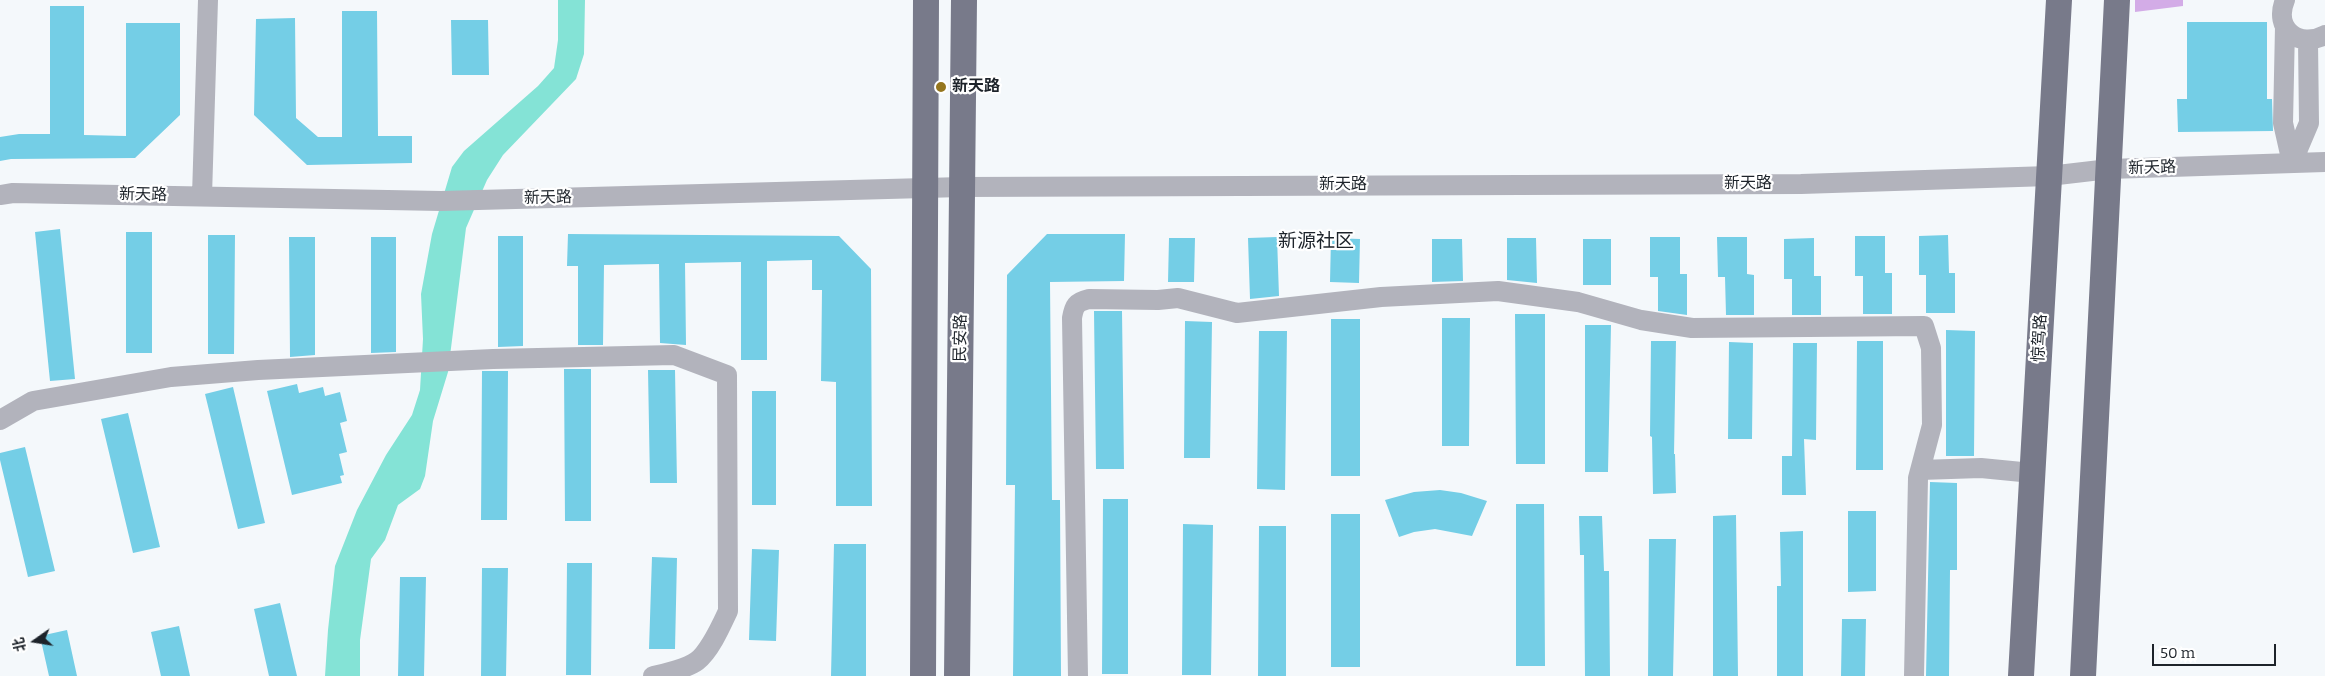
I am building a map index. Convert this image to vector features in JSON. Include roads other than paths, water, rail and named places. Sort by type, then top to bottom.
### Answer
[{"type":"main road","points":[[923,676],[926,0]]},
{"type":"main road","name":"民安路","points":[[957,676],[964,0]]},
{"type":"main road","name":"惊驾路","points":[[2021,676],[2059,0]]},
{"type":"main road","points":[[2083,676],[2117,0]]},
{"type":"street","points":[[202,196],[208,0]]},
{"type":"street","points":[[2285,0],[2281,10],[2285,27],[2283,123],[2292,164]]},
{"type":"street","points":[[2285,27],[2291,34],[2316,38],[2309,123],[2292,164]]},
{"type":"street","name":"新天路","points":[[0,195],[13,193],[441,201],[962,187],[1801,184],[2049,176],[2108,169],[2325,162]]},
{"type":"street","points":[[1078,676],[1072,318],[1074,307],[1080,301],[1089,299],[1158,300],[1178,298],[1237,313],[1382,297],[1498,291],[1578,302],[1641,320],[1692,328],[1924,326],[1931,348],[1932,425],[1918,478],[1914,676]]},
{"type":"street","points":[[0,420],[33,401],[171,377],[258,370],[493,359],[674,355],[727,375],[728,611],[719,630],[697,662],[653,676]]},
{"type":"street","points":[[1920,470],[1981,468],[2032,473]]},
{"type":"place","name":"新天路","points":[[941,87]]},
{"type":"district","name":"新源社区","points":[[1316,242]]}]
